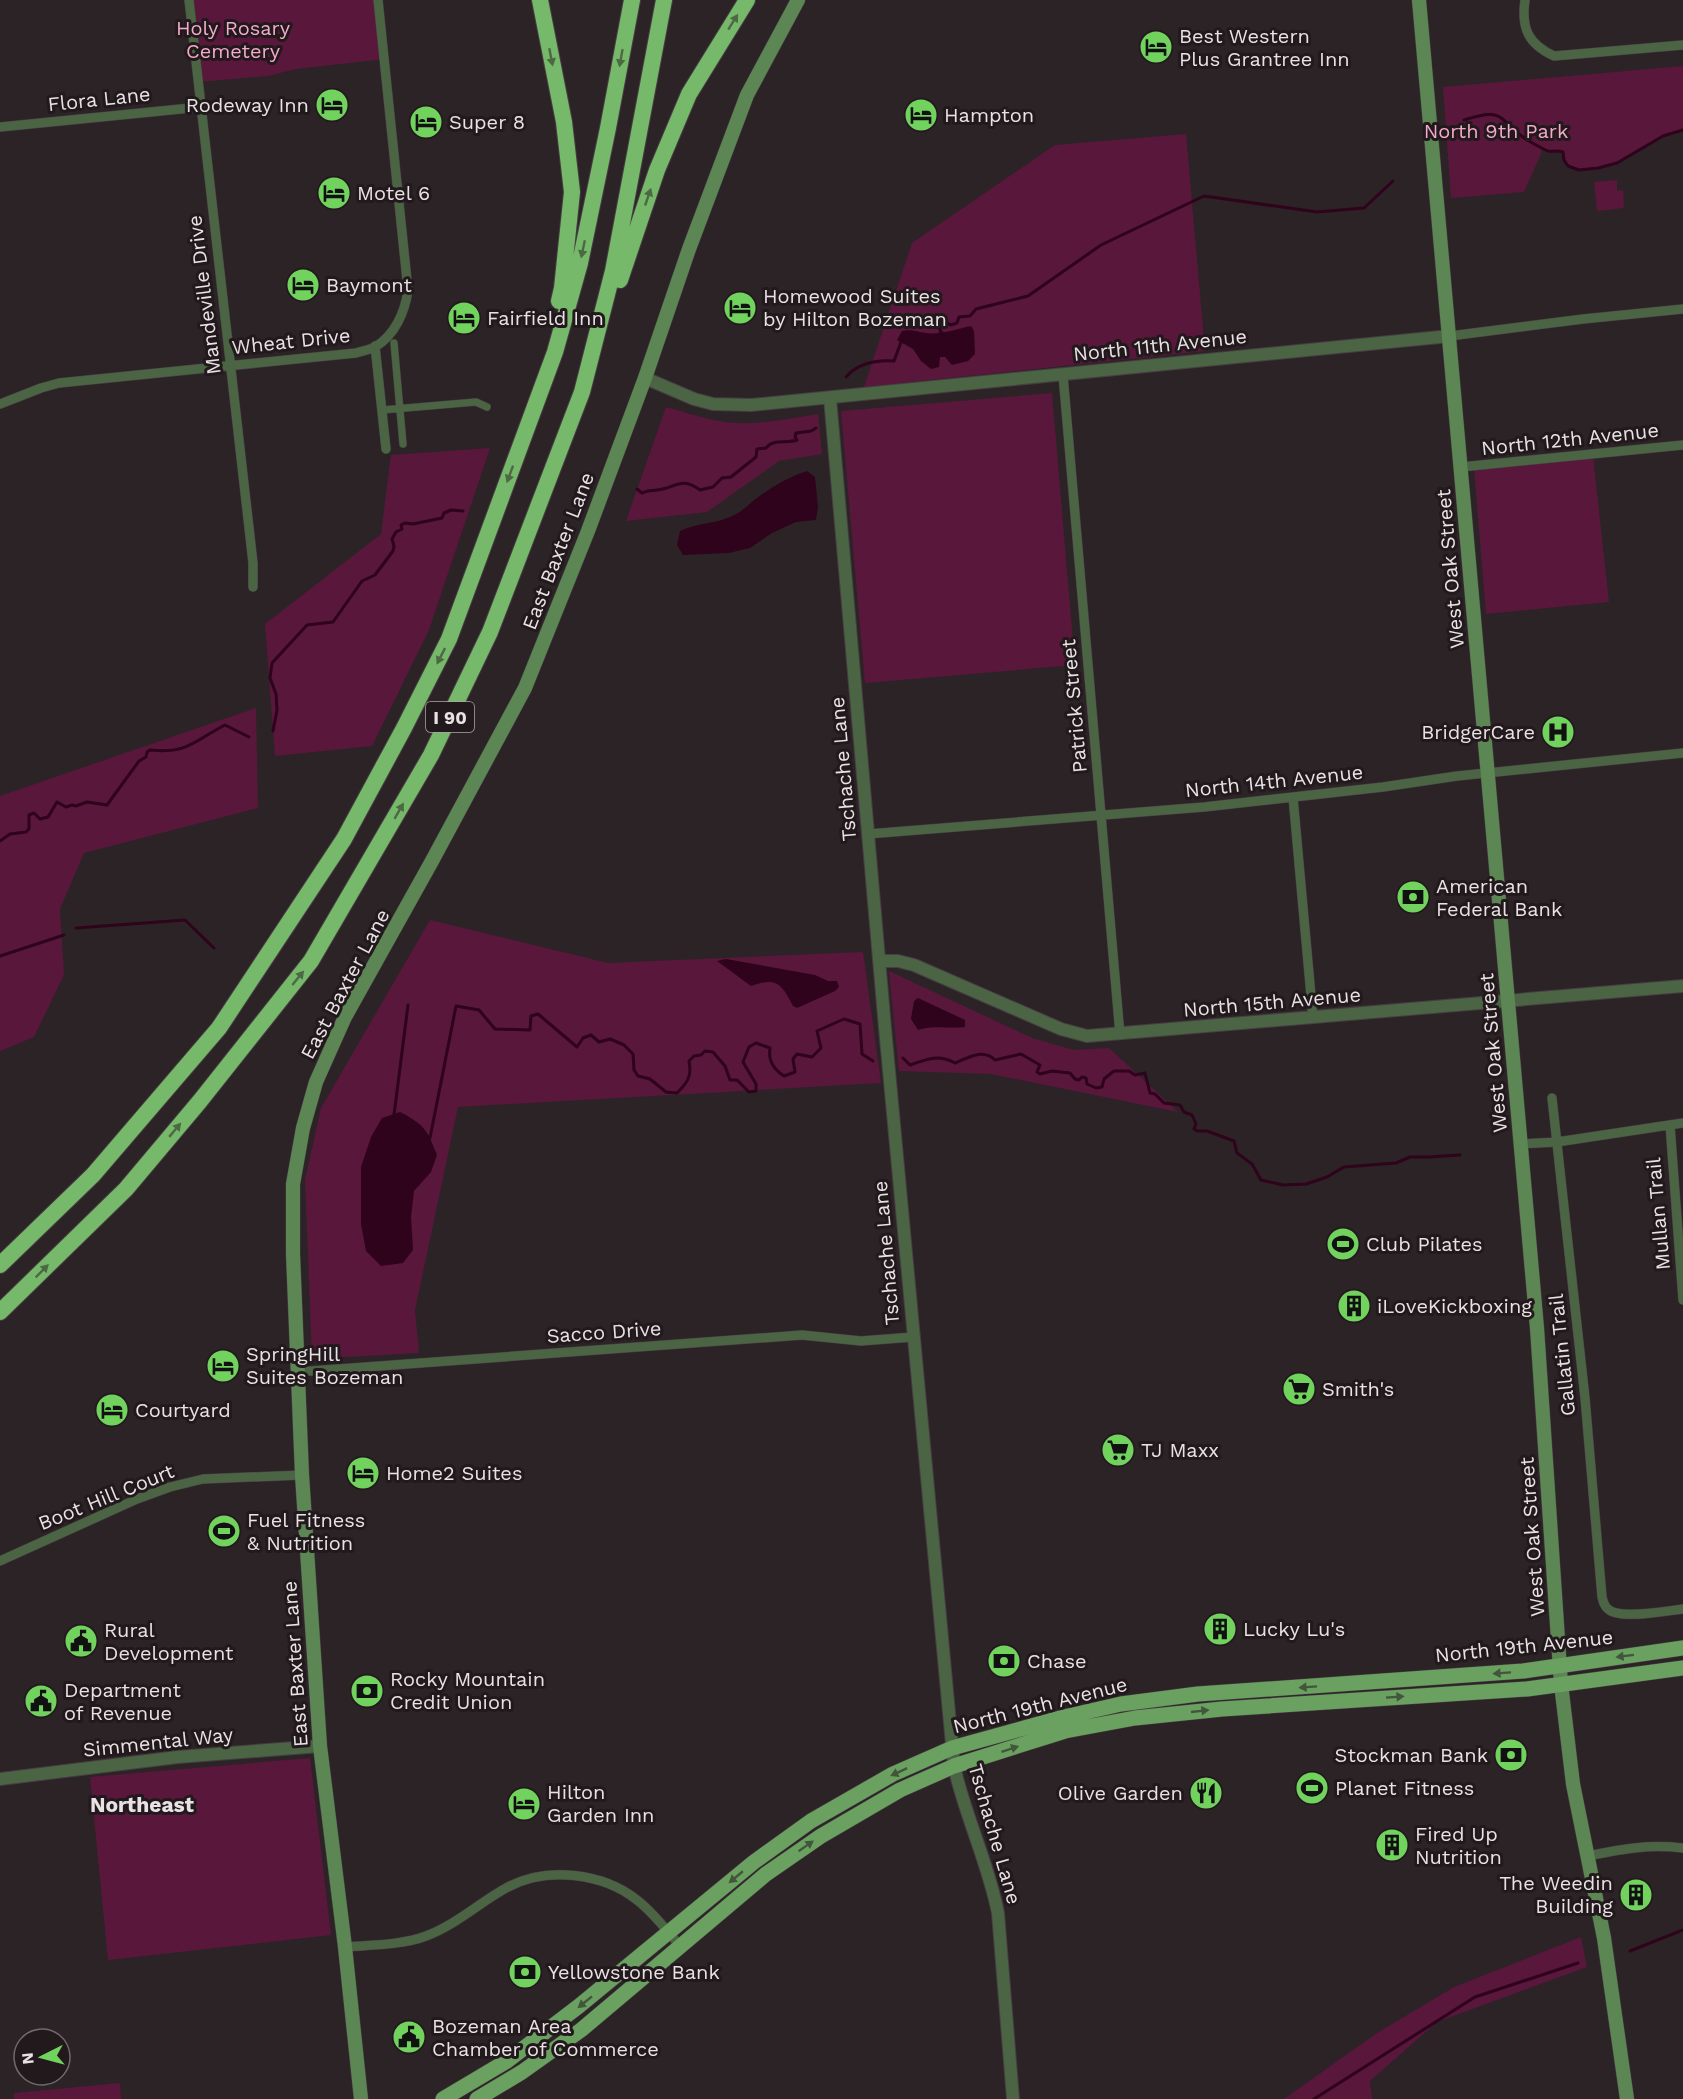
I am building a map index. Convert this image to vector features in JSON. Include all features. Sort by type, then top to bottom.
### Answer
[{"type":"highway","points":[[522,441],[562,288],[572,192],[564,122],[540,0]]},
{"type":"highway","name":"I 90","points":[[0,1265],[93,1175],[219,1028],[344,839],[449,639],[555,352],[580,263],[632,0]]},
{"type":"highway","name":"I 90","points":[[0,1312],[126,1189],[200,1101],[311,961],[431,755],[486,642],[582,392],[613,271],[664,0]]},
{"type":"highway","points":[[582,392],[657,170],[689,94],[747,0]]},
{"type":"main road","name":"East Baxter Lane","points":[[361,2099],[320,1746],[302,1475],[297,1372],[293,1184],[303,1128],[316,1082],[345,1017],[410,902],[525,688],[588,531],[645,378],[688,249],[747,94],[798,0]]},
{"type":"main road","name":"West Oak Street","points":[[1419,0],[1537,1328],[1561,1684],[1573,1784],[1604,1938],[1627,2099]]},
{"type":"main road","name":"North 19th Avenue","points":[[443,2099],[507,2061],[579,2006],[754,1862],[812,1821],[893,1774],[952,1748],[1029,1726],[1121,1704],[1198,1694],[1523,1671],[1683,1648]]},
{"type":"main road","name":"North 19th Avenue","points":[[477,2099],[522,2072],[581,2030],[766,1874],[821,1836],[900,1790],[954,1766],[1065,1731],[1135,1718],[1206,1710],[1527,1689],[1683,1668]]},
{"type":"street","name":"Mandeville Drive","points":[[189,0],[253,563],[253,586]]},
{"type":"street","name":"Wheat Drive","points":[[0,404],[59,383],[356,353],[375,346],[397,325],[406,306],[408,290],[378,0]]},
{"type":"street","points":[[1525,0],[1526,34],[1539,50],[1554,56],[1683,45]]},
{"type":"street","name":"Flora Lane","points":[[0,127],[201,107]]},
{"type":"street","name":"North 11th Avenue","points":[[645,378],[694,399],[713,404],[751,405],[1450,336],[1683,309]]},
{"type":"street","points":[[393,343],[403,444]]},
{"type":"street","points":[[375,346],[386,449]]},
{"type":"street","name":"Patrick Street","points":[[1063,375],[1120,1035]]},
{"type":"street","name":"Tschache Lane","points":[[830,398],[879,961],[952,1748],[959,1792],[993,1887],[999,1912],[1013,2099]]},
{"type":"street","points":[[382,410],[476,402],[487,406]]},
{"type":"street","name":"North 12th Avenue","points":[[1461,467],[1683,445]]},
{"type":"street","name":"North 14th Avenue","points":[[868,834],[1204,807],[1487,773],[1683,753]]},
{"type":"street","points":[[1293,797],[1313,1018]]},
{"type":"street","name":"North 15th Avenue","points":[[879,961],[898,961],[914,965],[1061,1029],[1087,1036],[1683,986]]},
{"type":"street","name":"Gallatin Trail","points":[[1552,1098],[1585,1398],[1602,1597],[1606,1608],[1614,1613],[1629,1615],[1683,1609]]},
{"type":"street","points":[[1521,1144],[1557,1142],[1683,1123]]},
{"type":"street","name":"Mullan Trail","points":[[1670,1125],[1680,1233],[1683,1300]]},
{"type":"street","name":"Sacco Drive","points":[[297,1372],[802,1335],[861,1341],[913,1337]]},
{"type":"street","name":"Boot Hill Court","points":[[0,1561],[137,1499],[170,1487],[203,1479],[302,1475]]},
{"type":"street","name":"Simmental Way","points":[[0,1779],[178,1757],[320,1746]]},
{"type":"street","points":[[1587,1856],[1631,1847],[1657,1845],[1683,1848]]},
{"type":"street","points":[[345,1947],[424,1938],[510,1885],[526,1879],[560,1875],[594,1879],[624,1891],[645,1908],[681,1947]]},
{"type":"green space","name":"Holy Rosary Cemetery","points":[[189,0],[378,0],[385,59],[296,69],[268,76],[198,82]]},
{"type":"green space","name":"North 9th Park","points":[[1683,66],[1683,130],[1663,136],[1617,163],[1598,168],[1579,170],[1568,166],[1563,152],[1550,152],[1543,149],[1524,192],[1451,198],[1443,87]]},
{"type":"green space","points":[[1186,134],[1205,351],[864,387],[912,243],[1055,145]]},
{"type":"green space","points":[[1617,180],[1617,191],[1623,190],[1624,208],[1597,211],[1594,182]]},
{"type":"green space","points":[[1052,393],[1075,665],[865,683],[841,411]]},
{"type":"green space","points":[[666,407],[708,419],[734,423],[766,422],[818,414],[822,454],[779,461],[707,512],[626,521]]},
{"type":"green space","points":[[490,448],[429,630],[372,746],[275,756],[265,624],[381,534],[391,455]]},
{"type":"green space","points":[[1593,456],[1609,602],[1486,614],[1474,469]]},
{"type":"green space","points":[[256,708],[258,808],[84,853],[60,909],[64,975],[34,1037],[0,1051],[0,796]]},
{"type":"green space","points":[[430,920],[608,963],[863,952],[881,1083],[458,1107],[415,1310],[419,1353],[312,1359],[305,1180],[321,1108]]},
{"type":"green space","points":[[889,971],[1032,1038],[1074,1050],[1109,1048],[1178,1112],[991,1074],[899,1071]]},
{"type":"green space","points":[[310,1758],[331,1935],[108,1960],[90,1777]]},
{"type":"green space","points":[[1581,1937],[1587,1967],[1437,2022],[1370,2081],[1372,2099],[1284,2099],[1377,2033],[1454,1987]]},
{"type":"green space","points":[[120,2083],[121,2099],[14,2099],[14,2093]]},
{"type":"shaded area","points":[[971,326],[974,331],[975,354],[968,361],[952,365],[945,357],[940,357],[939,367],[931,369],[921,361],[913,349],[897,340],[902,331],[938,333]]},
{"type":"shaded area","points":[[807,471],[815,477],[818,507],[816,520],[796,522],[772,533],[750,548],[729,553],[683,555],[677,545],[680,531],[731,517],[777,484]]},
{"type":"shaded area","points":[[726,959],[815,975],[828,981],[837,981],[839,987],[797,1008],[777,984],[767,982],[751,986],[717,961]]},
{"type":"shaded area","points":[[918,998],[965,1020],[965,1027],[918,1030],[911,1019],[914,1001]]},
{"type":"shaded area","points":[[400,1112],[424,1129],[437,1155],[431,1172],[414,1191],[411,1217],[413,1250],[403,1263],[381,1266],[366,1251],[361,1224],[361,1167],[371,1137],[382,1118]]},
{"type":"waterway","points":[[1464,120],[1487,114],[1500,117],[1527,140],[1548,151],[1563,152],[1568,166],[1579,170],[1617,163],[1663,136],[1683,130]]},
{"type":"waterway","points":[[940,333],[942,333],[939,328],[944,322],[951,325],[957,323],[959,317],[970,316],[976,309],[1028,296],[1101,245],[1204,196],[1317,212],[1364,208],[1393,181]]},
{"type":"waterway","points":[[846,377],[856,368],[868,363],[894,361],[901,342],[905,341]]},
{"type":"waterway","points":[[637,489],[642,493],[683,483],[700,490],[713,487],[722,478],[731,477],[756,457],[757,449],[766,448],[777,442],[797,440],[796,433],[816,428]]},
{"type":"waterway","points":[[273,731],[277,710],[276,694],[270,678],[272,663],[307,625],[333,622],[362,581],[375,575],[393,551],[392,539],[396,532],[402,529],[401,525],[442,518],[444,513],[451,510],[463,511]]},
{"type":"waterway","points":[[0,841],[10,834],[26,832],[29,829],[29,815],[34,813],[40,819],[48,817],[57,802],[66,807],[87,802],[107,805],[139,761],[146,757],[150,750],[163,751],[182,748],[225,725],[249,737]]},
{"type":"waterway","points":[[76,928],[185,920],[214,948]]},
{"type":"waterway","points":[[0,956],[64,935]]},
{"type":"waterway","points":[[394,1115],[408,1005]]},
{"type":"waterway","points":[[427,1136],[430,1138],[456,1006],[479,1010],[495,1029],[530,1030],[531,1016],[538,1014],[577,1047],[583,1038],[591,1035],[599,1042],[610,1039],[624,1045],[633,1054],[634,1070],[638,1076],[650,1079],[666,1092],[677,1093],[681,1089],[689,1075],[689,1061],[705,1051],[713,1052],[725,1066],[730,1080],[737,1080],[749,1092],[756,1091],[756,1084],[743,1062],[749,1047],[756,1043],[770,1048],[772,1064],[784,1076],[795,1072],[793,1059],[797,1054],[812,1057],[821,1048],[817,1031],[844,1019],[860,1024],[862,1054],[873,1061]]},
{"type":"waterway","points":[[903,1058],[910,1065],[932,1058],[955,1063],[980,1054],[990,1056],[995,1060],[1021,1054],[1040,1065],[1037,1072],[1040,1074],[1052,1071],[1070,1073],[1075,1079],[1086,1078],[1087,1084],[1096,1088],[1102,1087],[1104,1079],[1114,1071],[1129,1071],[1135,1075],[1145,1073],[1150,1093],[1155,1094],[1164,1103],[1180,1105],[1184,1112],[1192,1115],[1196,1124],[1194,1129],[1207,1131],[1234,1141],[1237,1153],[1252,1164],[1261,1180],[1283,1185],[1306,1184],[1327,1177],[1344,1167],[1396,1163],[1410,1157],[1460,1155]]},
{"type":"waterway","points":[[1630,1951],[1683,1930]]},
{"type":"waterway","points":[[1314,2099],[1475,1997],[1578,1963]]},
{"type":"place","name":"Best Western Plus Grantree Inn","points":[[1156,47]]},
{"type":"place","name":"Rodeway Inn","points":[[332,105]]},
{"type":"place","name":"Hampton","points":[[921,115]]},
{"type":"place","name":"Super 8","points":[[426,122]]},
{"type":"place","name":"Motel 6","points":[[334,193]]},
{"type":"place","name":"Baymont","points":[[303,285]]},
{"type":"place","name":"Homewood Suites by Hilton Bozeman","points":[[740,308]]},
{"type":"place","name":"Fairfield Inn","points":[[464,318]]},
{"type":"place","name":"BridgerCare","points":[[1558,732]]},
{"type":"place","name":"American Federal Bank","points":[[1413,897]]},
{"type":"place","name":"Club Pilates","points":[[1343,1244]]},
{"type":"place","name":"iLoveKickboxing","points":[[1354,1306]]},
{"type":"place","name":"SpringHill Suites Bozeman","points":[[223,1366]]},
{"type":"place","name":"Smith's","points":[[1299,1389]]},
{"type":"place","name":"Courtyard","points":[[112,1410]]},
{"type":"place","name":"TJ Maxx","points":[[1118,1450]]},
{"type":"place","name":"Home2 Suites","points":[[363,1473]]},
{"type":"place","name":"Fuel Fitness & Nutrition","points":[[224,1531]]},
{"type":"place","name":"Lucky Lu's","points":[[1220,1629]]},
{"type":"place","name":"Rural Development","points":[[81,1641]]},
{"type":"place","name":"Chase","points":[[1004,1661]]},
{"type":"place","name":"Rocky Mountain Credit Union","points":[[367,1691]]},
{"type":"place","name":"Department of Revenue","points":[[41,1701]]},
{"type":"place","name":"Stockman Bank","points":[[1511,1755]]},
{"type":"place","name":"Planet Fitness","points":[[1312,1788]]},
{"type":"place","name":"Olive Garden","points":[[1206,1793]]},
{"type":"place","name":"Hilton Garden Inn","points":[[524,1804]]},
{"type":"place","name":"Fired Up Nutrition","points":[[1392,1845]]},
{"type":"place","name":"The Weedin Building","points":[[1636,1895]]},
{"type":"place","name":"Yellowstone Bank","points":[[525,1972]]},
{"type":"place","name":"Bozeman Area Chamber of Commerce","points":[[409,2037]]},
{"type":"district","name":"Northeast","points":[[142,1804]]}]
